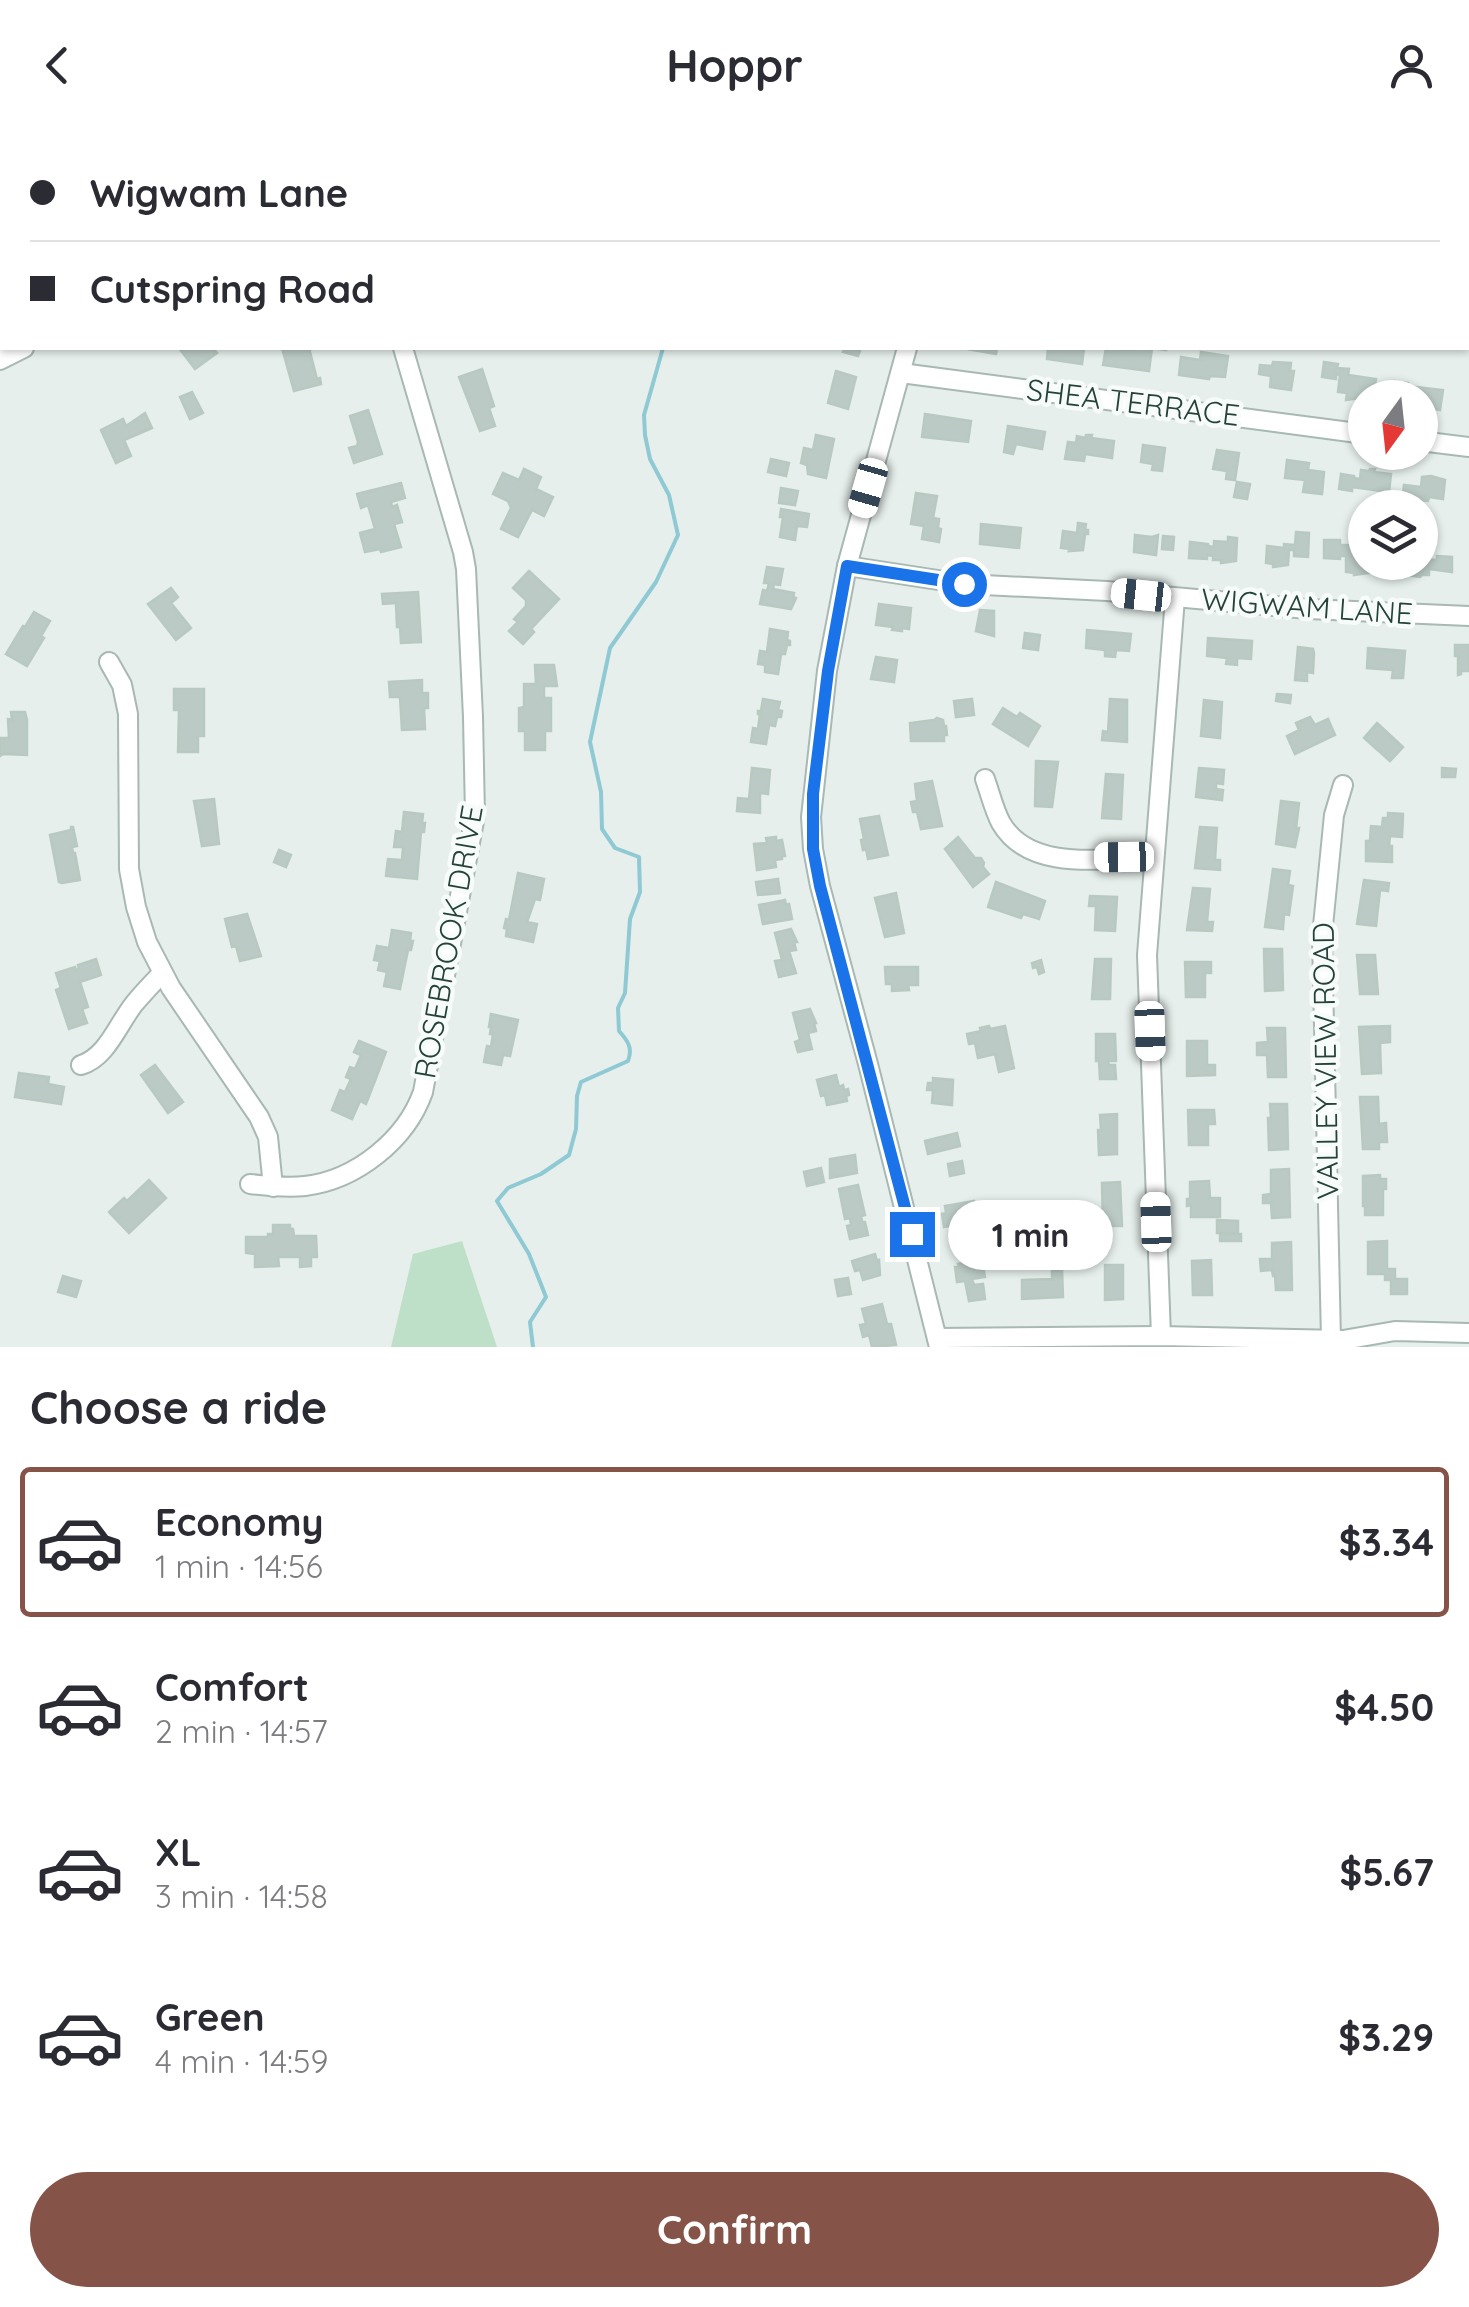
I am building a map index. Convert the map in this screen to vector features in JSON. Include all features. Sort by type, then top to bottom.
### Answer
[{"type":"street","name":"ROSEBROOK DRIVE","points":[[250,1184],[306,1186],[353,1169],[389,1144],[418,1106],[475,816],[464,552],[403,350]]},
{"type":"street","points":[[906,350],[847,566],[821,722],[812,816],[813,849],[938,1343],[1161,1336],[1330,1340],[1406,1330],[1469,1334]]},
{"type":"street","name":"SHEA TERRACE","points":[[900,373],[1348,432]]},
{"type":"street","points":[[1438,443],[1469,447]]},
{"type":"street","name":"WIGWAM LANE","points":[[847,566],[964,584],[1071,588],[1308,609],[1469,616]]},
{"type":"street","points":[[1161,1336],[1147,954],[1176,598]]},
{"type":"street","points":[[109,662],[122,685],[128,714],[129,870],[147,942],[162,973],[259,1117],[268,1137],[274,1186]]},
{"type":"street","points":[[985,779],[1000,822],[1028,850],[1064,858],[1154,856]]},
{"type":"street","name":"VALLEY VIEW ROAD","points":[[1330,1340],[1322,936],[1334,815],[1343,785]]},
{"type":"street","points":[[81,1065],[92,1062],[162,973]]},
{"type":"green space","points":[[462,1241],[497,1347],[391,1347],[413,1254]]},
{"type":"building","points":[[181,350],[215,350],[217,353],[195,369]]},
{"type":"building","points":[[283,350],[310,350],[321,384],[294,391]]},
{"type":"building","points":[[844,350],[860,350],[858,356]]},
{"type":"building","points":[[1048,350],[1084,350],[1082,364],[1047,359]]},
{"type":"building","points":[[1106,350],[1152,350],[1149,371],[1103,365]]},
{"type":"building","points":[[1201,352],[1228,356],[1225,377],[1179,375],[1181,357],[1200,360]]},
{"type":"building","points":[[1273,362],[1291,363],[1291,390],[1270,387],[1271,376],[1259,374],[1260,365],[1272,366]]},
{"type":"building","points":[[1324,362],[1349,369],[1348,375],[1376,379],[1348,380],[1348,400],[1346,400],[1347,393],[1338,392],[1340,375],[1336,374],[1336,379],[1322,377]]},
{"type":"building","points":[[482,369],[494,406],[489,408],[495,426],[480,431],[459,377]]},
{"type":"building","points":[[836,371],[856,377],[848,409],[828,403]]},
{"type":"building","points":[[1438,389],[1443,390],[1438,410]]},
{"type":"building","points":[[192,392],[203,413],[190,419],[180,397]]},
{"type":"building","points":[[368,410],[382,454],[354,463],[349,448],[358,442],[350,416]]},
{"type":"building","points":[[145,413],[152,428],[124,440],[131,456],[116,463],[101,430],[123,419],[126,426]]},
{"type":"building","points":[[925,414],[971,421],[968,442],[922,437]]},
{"type":"building","points":[[1008,426],[1045,432],[1042,449],[1016,444],[1013,454],[1004,452]]},
{"type":"building","points":[[816,435],[834,439],[826,478],[808,474],[807,465],[801,463],[804,448],[813,450]]},
{"type":"building","points":[[1077,436],[1114,441],[1112,458],[1085,454],[1084,461],[1065,459],[1068,442],[1076,443]]},
{"type":"building","points":[[1143,445],[1165,448],[1162,471],[1152,470],[1153,464],[1141,462]]},
{"type":"building","points":[[1217,450],[1239,453],[1235,480],[1226,479],[1227,471],[1213,469]]},
{"type":"building","points":[[771,459],[789,463],[786,476],[768,472]]},
{"type":"building","points":[[1287,460],[1309,463],[1308,470],[1324,472],[1322,494],[1303,492],[1305,480],[1285,478]]},
{"type":"building","points":[[524,469],[541,477],[536,489],[553,497],[544,516],[532,510],[518,537],[501,529],[511,508],[508,501],[493,494],[503,473],[519,480]]},
{"type":"building","points":[[1361,470],[1391,474],[1389,490],[1339,489],[1341,474],[1360,479]]},
{"type":"building","points":[[1422,477],[1445,480],[1443,499],[1438,498],[1438,490],[1403,490],[1404,485],[1421,487]]},
{"type":"building","points":[[1237,482],[1250,484],[1247,499],[1234,497]]},
{"type":"building","points":[[401,483],[405,498],[391,502],[392,507],[397,505],[402,522],[394,524],[401,547],[365,552],[360,533],[375,529],[368,505],[361,508],[357,494]]},
{"type":"building","points":[[781,488],[798,491],[795,505],[779,503]]},
{"type":"building","points":[[916,493],[937,496],[933,518],[939,519],[939,542],[922,539],[924,526],[911,524]]},
{"type":"building","points":[[781,509],[809,514],[807,527],[797,526],[795,540],[780,537]]},
{"type":"building","points":[[1078,523],[1086,524],[1088,530],[1083,550],[1061,548],[1063,531],[1077,533]]},
{"type":"building","points":[[981,524],[1021,528],[1019,548],[980,544]]},
{"type":"building","points":[[1296,532],[1309,533],[1308,557],[1294,556],[1294,550],[1289,550],[1288,565],[1273,567],[1266,563],[1267,546],[1295,545]]},
{"type":"building","points":[[1135,535],[1158,535],[1156,555],[1134,552]]},
{"type":"building","points":[[1163,536],[1174,537],[1173,550],[1162,549]]},
{"type":"building","points":[[1228,537],[1237,538],[1236,561],[1221,563],[1207,555],[1207,559],[1189,558],[1190,542],[1214,547],[1214,541],[1228,542]]},
{"type":"building","points":[[1324,540],[1340,540],[1340,545],[1348,545],[1348,572],[1346,556],[1324,558]]},
{"type":"building","points":[[1438,556],[1452,557],[1452,572],[1438,570]]},
{"type":"building","points":[[767,567],[783,569],[780,585],[774,584],[773,589],[794,593],[791,609],[760,604],[769,583],[764,583]]},
{"type":"building","points":[[529,571],[559,599],[531,629],[534,632],[523,644],[509,631],[526,606],[526,600],[513,588]]},
{"type":"building","points":[[171,588],[178,597],[171,603],[191,628],[176,640],[148,604]]},
{"type":"building","points":[[418,592],[421,642],[401,643],[396,603],[383,604],[382,594]]},
{"type":"building","points":[[879,604],[911,608],[909,629],[892,630],[893,627],[876,625]]},
{"type":"building","points":[[980,610],[994,611],[994,636],[976,631]]},
{"type":"building","points":[[34,612],[50,621],[27,666],[6,654]]},
{"type":"building","points":[[770,629],[788,632],[790,641],[785,654],[781,654],[778,674],[765,672],[765,665],[758,664],[760,651],[767,652]]},
{"type":"building","points":[[1087,630],[1131,634],[1129,651],[1116,650],[1115,657],[1105,656],[1105,650],[1086,648]]},
{"type":"building","points":[[1025,633],[1040,635],[1038,650],[1023,648]]},
{"type":"building","points":[[1208,638],[1252,641],[1251,659],[1237,658],[1237,665],[1226,664],[1227,658],[1207,656]]},
{"type":"building","points":[[1455,645],[1469,645],[1469,671],[1458,675],[1458,656]]},
{"type":"building","points":[[1298,647],[1313,649],[1313,673],[1307,672],[1307,681],[1295,680]]},
{"type":"building","points":[[1368,648],[1405,651],[1403,678],[1392,678],[1393,670],[1367,668]]},
{"type":"building","points":[[876,657],[897,660],[894,682],[871,679]]},
{"type":"building","points":[[535,665],[554,665],[557,686],[544,686],[544,698],[551,698],[551,731],[545,731],[545,750],[525,750],[525,731],[519,731],[519,708],[524,707],[524,684],[536,684]]},
{"type":"building","points":[[422,680],[422,693],[428,693],[425,729],[402,730],[400,697],[390,697],[389,682]]},
{"type":"building","points":[[174,689],[204,689],[204,736],[198,736],[198,752],[178,752],[179,710],[174,710]]},
{"type":"building","points":[[1277,694],[1291,695],[1290,703],[1276,701]]},
{"type":"building","points":[[763,699],[780,702],[778,710],[782,711],[775,726],[769,725],[766,744],[751,742],[753,728],[758,729]]},
{"type":"building","points":[[972,699],[974,715],[956,717],[954,701]]},
{"type":"building","points":[[1110,699],[1127,700],[1127,742],[1102,740],[1103,731],[1108,732]]},
{"type":"building","points":[[1204,700],[1222,702],[1220,738],[1201,736]]},
{"type":"building","points":[[1003,708],[1040,726],[1028,746],[993,724]]},
{"type":"building","points":[[11,712],[25,712],[27,755],[0,756],[0,738],[9,738]]},
{"type":"building","points":[[1310,717],[1315,725],[1328,719],[1335,735],[1295,754],[1287,736],[1299,730],[1296,723]]},
{"type":"building","points":[[937,718],[946,726],[944,741],[911,741],[910,723]]},
{"type":"building","points":[[1377,723],[1403,747],[1390,761],[1364,738]]},
{"type":"building","points":[[1036,761],[1058,762],[1052,807],[1035,806]]},
{"type":"building","points":[[752,768],[770,770],[768,794],[760,793],[760,813],[737,811],[738,798],[749,799]]},
{"type":"building","points":[[1199,768],[1224,770],[1223,784],[1216,783],[1216,789],[1223,790],[1222,800],[1196,797]]},
{"type":"building","points":[[1442,768],[1456,769],[1455,777],[1442,777]]},
{"type":"building","points":[[1106,774],[1123,775],[1121,819],[1102,818]]},
{"type":"building","points":[[932,781],[942,826],[921,829],[911,802],[917,801],[915,784]]},
{"type":"building","points":[[214,799],[219,844],[202,846],[194,801]]},
{"type":"building","points":[[1281,801],[1299,803],[1295,847],[1276,844]]},
{"type":"building","points":[[404,812],[423,814],[425,823],[417,879],[386,876],[388,859],[402,860],[403,847],[394,847],[396,831],[402,832]]},
{"type":"building","points":[[1388,813],[1403,814],[1402,837],[1390,836],[1392,862],[1366,861],[1371,826],[1382,827]]},
{"type":"building","points":[[879,816],[888,855],[868,859],[861,840],[864,839],[860,819]]},
{"type":"building","points":[[71,827],[80,880],[62,883],[50,835]]},
{"type":"building","points":[[1200,827],[1217,828],[1215,860],[1220,860],[1220,870],[1195,868]]},
{"type":"building","points":[[776,837],[776,841],[782,840],[785,856],[775,860],[776,867],[757,870],[754,844]]},
{"type":"building","points":[[958,837],[975,858],[981,858],[989,874],[973,887],[945,849]]},
{"type":"building","points":[[279,850],[291,855],[286,867],[274,862]]},
{"type":"building","points":[[1273,869],[1290,871],[1288,885],[1293,886],[1283,929],[1265,927]]},
{"type":"building","points":[[518,873],[544,879],[540,900],[535,899],[527,922],[537,924],[533,942],[506,936],[504,928]]},
{"type":"building","points":[[778,879],[780,893],[758,895],[756,882]]},
{"type":"building","points":[[1364,880],[1389,883],[1388,891],[1380,890],[1376,926],[1357,924]]},
{"type":"building","points":[[996,882],[1045,901],[1039,919],[1023,914],[1021,918],[988,907]]},
{"type":"building","points":[[1193,888],[1210,889],[1207,922],[1213,922],[1212,931],[1187,930]]},
{"type":"building","points":[[896,893],[904,933],[885,937],[875,898]]},
{"type":"building","points":[[1090,896],[1117,897],[1115,931],[1095,930],[1096,906],[1089,906]]},
{"type":"building","points":[[785,900],[792,919],[763,924],[759,905]]},
{"type":"building","points":[[247,914],[261,956],[240,961],[225,919]]},
{"type":"building","points":[[791,929],[797,942],[796,950],[789,951],[796,973],[779,977],[775,961],[782,960],[775,933]]},
{"type":"building","points":[[392,930],[411,933],[413,941],[400,989],[384,986],[387,972],[378,970],[380,961],[374,960],[377,946],[389,948]]},
{"type":"building","points":[[1264,949],[1282,949],[1283,990],[1265,991]]},
{"type":"building","points":[[1357,955],[1375,955],[1378,994],[1360,994]]},
{"type":"building","points":[[96,959],[101,975],[80,982],[88,1007],[82,1009],[87,1023],[69,1029],[56,990],[61,988],[56,973],[79,969],[78,965]]},
{"type":"building","points":[[1095,959],[1111,959],[1110,999],[1092,999]]},
{"type":"building","points":[[1041,960],[1044,972],[1039,974],[1032,963]]},
{"type":"building","points":[[1185,962],[1211,962],[1211,973],[1205,973],[1205,997],[1186,997]]},
{"type":"building","points":[[885,967],[918,967],[918,985],[892,991],[892,984],[886,984]]},
{"type":"building","points":[[810,1009],[816,1023],[816,1031],[808,1033],[812,1049],[798,1052],[795,1042],[800,1040],[793,1013]]},
{"type":"building","points":[[491,1014],[518,1020],[510,1056],[503,1055],[501,1065],[484,1062],[493,1034],[489,1027]]},
{"type":"building","points":[[989,1026],[1005,1026],[1014,1068],[999,1072],[995,1054],[978,1058],[975,1043],[969,1044],[967,1034]]},
{"type":"building","points":[[1390,1026],[1390,1042],[1380,1043],[1381,1073],[1362,1074],[1359,1027]]},
{"type":"building","points":[[1267,1028],[1285,1028],[1286,1077],[1268,1077],[1267,1055],[1257,1055],[1257,1043],[1268,1042]]},
{"type":"building","points":[[1096,1034],[1115,1034],[1116,1061],[1108,1061],[1115,1065],[1116,1079],[1100,1079]]},
{"type":"building","points":[[359,1041],[386,1052],[366,1104],[360,1101],[352,1119],[332,1110],[340,1090],[345,1092],[351,1079],[346,1077],[350,1067],[355,1069],[361,1055],[354,1052]]},
{"type":"building","points":[[1187,1041],[1207,1041],[1207,1065],[1215,1065],[1215,1075],[1187,1076]]},
{"type":"building","points":[[155,1065],[183,1102],[168,1113],[141,1075]]},
{"type":"building","points":[[19,1073],[49,1077],[48,1084],[64,1087],[61,1104],[15,1097]]},
{"type":"building","points":[[836,1075],[839,1087],[848,1089],[849,1095],[847,1101],[827,1105],[817,1080]]},
{"type":"building","points":[[933,1078],[953,1080],[952,1105],[932,1103],[933,1090],[927,1090]]},
{"type":"building","points":[[1360,1097],[1378,1097],[1379,1124],[1386,1123],[1387,1142],[1379,1142],[1379,1149],[1363,1149]]},
{"type":"building","points":[[1270,1104],[1287,1104],[1288,1149],[1269,1150]]},
{"type":"building","points":[[1188,1110],[1214,1110],[1215,1124],[1208,1124],[1208,1145],[1189,1145]]},
{"type":"building","points":[[1117,1114],[1117,1154],[1099,1155],[1100,1115]]},
{"type":"building","points":[[957,1133],[960,1146],[928,1154],[925,1141]]},
{"type":"building","points":[[855,1155],[857,1173],[830,1178],[830,1159]]},
{"type":"building","points":[[962,1161],[964,1173],[950,1176],[948,1164]]},
{"type":"building","points":[[821,1168],[824,1182],[807,1186],[804,1172]]},
{"type":"building","points":[[1289,1169],[1290,1217],[1272,1218],[1271,1203],[1263,1203],[1263,1195],[1271,1194],[1271,1170]]},
{"type":"building","points":[[1380,1175],[1380,1179],[1386,1179],[1383,1215],[1365,1215],[1363,1176]]},
{"type":"building","points":[[149,1180],[166,1198],[129,1233],[109,1212]]},
{"type":"building","points":[[1209,1181],[1210,1198],[1220,1198],[1220,1217],[1191,1217],[1191,1205],[1187,1206],[1190,1182]]},
{"type":"building","points":[[1120,1182],[1122,1226],[1103,1226],[1102,1183]]},
{"type":"building","points":[[858,1185],[865,1215],[861,1216],[862,1222],[868,1235],[850,1239],[850,1218],[845,1219],[839,1189]]},
{"type":"building","points":[[974,1201],[977,1215],[968,1217],[969,1222],[944,1227],[945,1206]]},
{"type":"building","points":[[1002,1220],[1004,1228],[971,1236],[969,1226]]},
{"type":"building","points":[[1217,1220],[1238,1221],[1238,1233],[1217,1233]]},
{"type":"building","points":[[273,1225],[290,1225],[294,1236],[316,1236],[317,1257],[311,1257],[311,1266],[300,1267],[300,1257],[278,1257],[279,1266],[255,1267],[255,1254],[246,1253],[246,1237],[268,1237],[273,1234]]},
{"type":"building","points":[[1220,1234],[1241,1234],[1241,1241],[1220,1241]]},
{"type":"building","points":[[1387,1241],[1387,1269],[1395,1269],[1395,1279],[1407,1279],[1407,1294],[1391,1294],[1391,1280],[1385,1280],[1385,1274],[1368,1274],[1368,1242]]},
{"type":"building","points":[[1291,1242],[1292,1290],[1276,1290],[1272,1270],[1261,1271],[1260,1259],[1272,1259],[1272,1243]]},
{"type":"building","points":[[875,1254],[880,1275],[863,1280],[852,1261]]},
{"type":"building","points":[[982,1260],[985,1277],[972,1279],[974,1285],[983,1284],[985,1299],[969,1301],[965,1281],[957,1282],[955,1267]]},
{"type":"building","points":[[1211,1260],[1212,1295],[1193,1295],[1192,1261]]},
{"type":"building","points":[[1105,1265],[1123,1265],[1123,1299],[1105,1300]]},
{"type":"building","points":[[1062,1270],[1063,1297],[1022,1299],[1022,1280],[1052,1279],[1052,1271]]},
{"type":"building","points":[[63,1276],[81,1281],[76,1297],[58,1292]]},
{"type":"building","points":[[848,1278],[851,1294],[838,1296],[835,1280]]},
{"type":"building","points":[[882,1304],[896,1345],[872,1347],[869,1335],[863,1337],[860,1325],[866,1324],[862,1309]]},
{"type":"waterway","points":[[533,1347],[530,1322],[546,1297],[529,1254],[497,1201],[508,1188],[541,1174],[569,1155],[581,1082],[628,1061],[630,1052],[619,1031],[618,1008],[625,993],[630,919],[640,892],[639,857],[615,848],[602,829],[601,792],[590,742],[610,648],[656,582],[678,535],[669,495],[650,459],[645,435],[644,415],[662,350]]},
{"type":"route","points":[[912,1234],[820,886],[813,849],[813,794],[828,671],[847,566],[964,584]]}]
